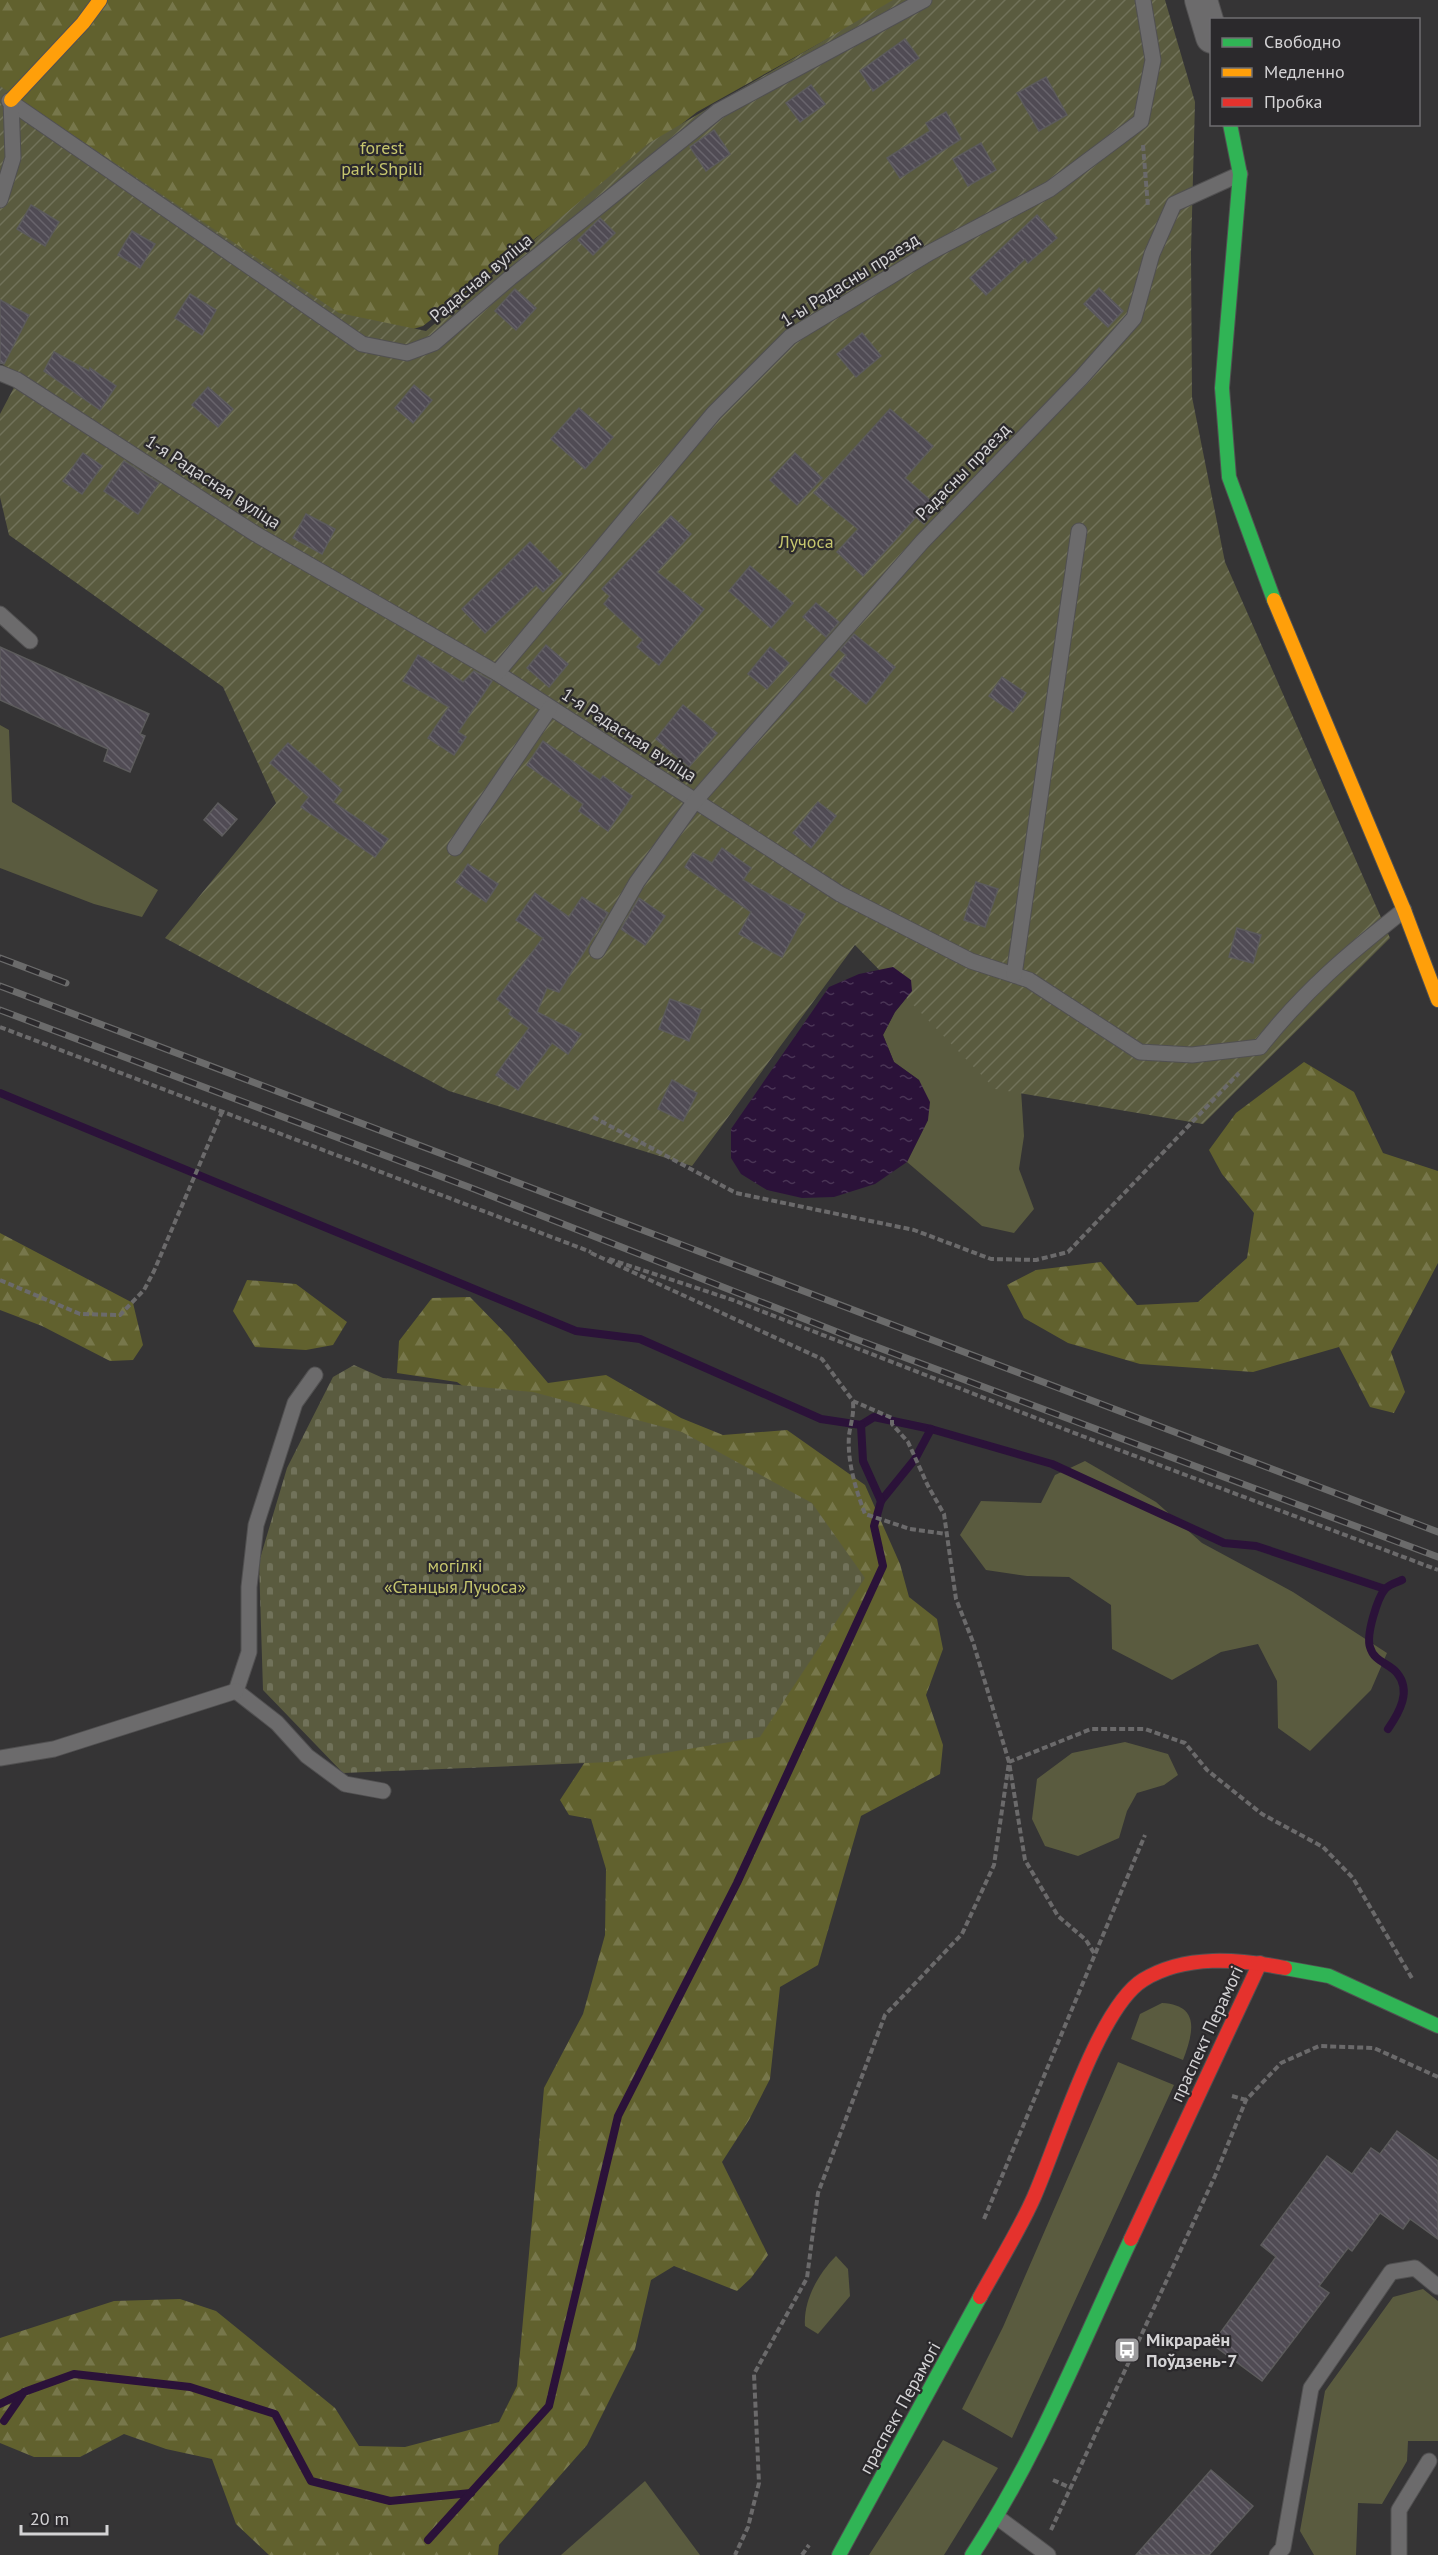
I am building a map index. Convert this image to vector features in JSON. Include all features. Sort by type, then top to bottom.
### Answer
[{"type":"street","points":[[5,105],[83,23],[100,0]]},
{"type":"street","points":[[1201,0],[1210,30]]},
{"type":"street","points":[[1230,126],[1240,174],[1222,388],[1229,477],[1271,591],[1404,910],[1438,1000]]},
{"type":"street","name":"праспект Перамогі","points":[[839,2555],[1033,2199],[1098,2040],[1120,1998],[1143,1980],[1174,1967],[1215,1960],[1260,1963],[1025,2465],[997,2517],[972,2555]]},
{"type":"street","points":[[1260,1963],[1329,1976],[1438,2026]]},
{"type":"lane","name":"Радасная вуліца","points":[[5,105],[362,344],[406,353],[434,343],[510,278],[718,111],[924,0]]},
{"type":"lane","points":[[1141,121],[1153,60],[1143,0]]},
{"type":"lane","points":[[0,200],[13,158],[5,105]]},
{"type":"lane","name":"1-ы Радасны праезд","points":[[497,674],[714,413],[790,337],[929,253],[1050,189],[1141,121]]},
{"type":"lane","name":"Радасны праезд","points":[[597,951],[637,882],[695,801],[922,542],[1081,378],[1134,318],[1152,254],[1174,204],[1240,174]]},
{"type":"lane","name":"1-я Радасная вуліца","points":[[0,373],[17,380],[254,533],[497,674],[840,894],[971,961],[1029,980],[1140,1052],[1192,1055],[1260,1047]]},
{"type":"lane","points":[[1014,975],[1079,531]]},
{"type":"lane","points":[[0,614],[30,641]]},
{"type":"lane","points":[[455,848],[550,708]]},
{"type":"lane","points":[[1260,1047],[1288,1012],[1337,962],[1404,910]]},
{"type":"lane","points":[[236,1691],[249,1652],[249,1587],[256,1525],[295,1403],[315,1375]]},
{"type":"lane","points":[[0,1758],[54,1749],[236,1691]]},
{"type":"lane","points":[[236,1691],[277,1723],[307,1756],[345,1784],[383,1791]]},
{"type":"lane","points":[[1282,2553],[1311,2388],[1391,2272],[1415,2268],[1437,2285]]},
{"type":"lane","points":[[1399,2555],[1399,2510],[1430,2461]]},
{"type":"lane","points":[[997,2517],[1044,2553]]},
{"type":"path","points":[[1141,121],[1148,210]]},
{"type":"path","points":[[0,1027],[591,1253],[733,1300],[1082,1436],[1438,1570]]},
{"type":"path","points":[[593,1117],[736,1193],[914,1230],[991,1259],[1036,1260],[1068,1252],[1240,1071],[1260,1047]]},
{"type":"path","points":[[0,1280],[80,1314],[120,1315],[144,1290],[190,1190],[222,1112]]},
{"type":"path","points":[[591,1253],[822,1359],[853,1401],[892,1421],[908,1442],[944,1514],[956,1599],[973,1642],[1010,1762],[1025,1860],[1058,1916],[1086,1940],[1095,1954]]},
{"type":"path","points":[[853,1401],[855,1417],[849,1434],[852,1477],[865,1514],[910,1529],[947,1534]]},
{"type":"path","points":[[1010,1762],[1091,1729],[1145,1728],[1185,1743],[1207,1770],[1253,1806],[1323,1848],[1353,1878],[1416,1986]]},
{"type":"path","points":[[735,2555],[748,2527],[759,2483],[754,2374],[807,2278],[818,2193],[885,2015],[962,1934],[994,1865],[1010,1762]]},
{"type":"path","points":[[983,2223],[1145,1835]]},
{"type":"path","points":[[1044,2553],[1071,2488],[1215,2176],[1246,2100],[1281,2063],[1319,2046],[1374,2048],[1438,2077]]},
{"type":"path","points":[[1227,2094],[1246,2100]]},
{"type":"path","points":[[1053,2480],[1071,2488]]},
{"type":"path","points":[[802,2555],[815,2536]]},
{"type":"green space","name":"forest park Shpili","points":[[0,0],[897,0],[697,112],[423,326],[388,337],[349,327],[0,94]]},
{"type":"green space","name":"Лучоса","points":[[893,0],[1165,0],[1195,102],[1191,252],[1192,397],[1225,562],[1390,938],[1203,1124],[995,1089],[855,945],[692,1166],[449,1091],[165,938],[276,803],[223,687],[9,535],[0,497],[0,414],[19,378],[0,362],[0,86],[339,313],[426,331],[649,143]]},
{"type":"green space","points":[[0,725],[9,730],[12,802],[158,890],[142,917],[94,904],[0,868]]},
{"type":"green space","points":[[912,991],[1019,1059],[1024,1136],[1019,1169],[1034,1209],[1014,1233],[982,1226],[907,1162],[928,1120],[919,1080],[894,1062],[883,1035],[895,1012]]},
{"type":"green space","points":[[1304,1062],[1354,1092],[1383,1153],[1438,1171],[1438,1263],[1391,1352],[1405,1392],[1394,1413],[1370,1407],[1339,1347],[1253,1372],[1140,1364],[1068,1343],[1024,1318],[1007,1285],[1036,1270],[1101,1262],[1137,1305],[1198,1302],[1247,1258],[1254,1213],[1222,1174],[1209,1150],[1236,1113]]},
{"type":"green space","points":[[0,1233],[133,1303],[143,1345],[133,1360],[110,1361],[42,1326],[0,1310]]},
{"type":"green space","points":[[247,1280],[296,1284],[347,1322],[333,1345],[306,1350],[255,1347],[233,1311]]},
{"type":"green space","points":[[470,1297],[509,1337],[548,1383],[606,1375],[681,1418],[723,1435],[787,1430],[865,1485],[900,1564],[909,1597],[937,1619],[943,1649],[926,1695],[943,1745],[940,1774],[861,1816],[818,1965],[780,1987],[770,2079],[749,2120],[722,2162],[768,2255],[751,2278],[737,2291],[674,2266],[651,2280],[635,2349],[587,2445],[499,2545],[498,2555],[269,2555],[236,2524],[212,2459],[166,2449],[124,2434],[80,2457],[34,2457],[0,2443],[0,2338],[114,2301],[180,2299],[216,2311],[335,2408],[359,2446],[405,2447],[499,2422],[517,2386],[544,2088],[583,2014],[605,1935],[606,1869],[591,1819],[569,1815],[560,1800],[621,1707],[535,1436],[457,1382],[397,1373],[399,1341],[432,1298]]},
{"type":"green space","name":"могілкі «Станцыя Лучоса»","points":[[354,1365],[383,1378],[533,1392],[682,1432],[812,1503],[865,1578],[760,1737],[611,1762],[343,1773],[263,1690],[259,1562],[287,1468],[333,1377]]},
{"type":"green space","points":[[1085,1461],[1156,1502],[1202,1543],[1293,1592],[1387,1653],[1371,1690],[1310,1751],[1278,1728],[1277,1681],[1258,1644],[1221,1652],[1172,1680],[1112,1649],[1111,1605],[1069,1577],[1027,1576],[986,1570],[960,1535],[981,1501],[1041,1503],[1055,1475]]},
{"type":"green space","points":[[1125,1742],[1168,1754],[1178,1775],[1164,1785],[1137,1793],[1127,1811],[1119,1838],[1078,1856],[1045,1846],[1032,1819],[1037,1779],[1072,1753]]},
{"type":"green space","points":[[1162,2003],[1183,2009],[1191,2022],[1191,2031],[1183,2060],[1131,2039],[1140,2014]]},
{"type":"green space","points":[[1118,2062],[1174,2085],[1012,2438],[962,2409],[1003,2327]]},
{"type":"green space","points":[[836,2256],[848,2269],[850,2296],[818,2334],[805,2326],[806,2307],[818,2279]]},
{"type":"green space","points":[[1423,2289],[1438,2301],[1438,2441],[1408,2441],[1407,2461],[1382,2504],[1358,2503],[1356,2555],[1314,2555],[1300,2531],[1325,2391],[1393,2297]]},
{"type":"green space","points":[[943,2440],[998,2468],[944,2555],[869,2555]]},
{"type":"green space","points":[[645,2481],[700,2555],[561,2555]]},
{"type":"water","points":[[893,967],[911,980],[912,991],[895,1012],[883,1035],[894,1062],[919,1080],[930,1102],[928,1120],[907,1162],[875,1184],[834,1197],[802,1198],[767,1190],[741,1174],[731,1158],[731,1129],[829,987],[859,974]]},
{"type":"building","points":[[905,39],[919,58],[873,91],[860,71]]},
{"type":"building","points":[[1046,77],[1067,115],[1039,131],[1017,93]]},
{"type":"building","points":[[811,85],[825,104],[800,122],[786,103]]},
{"type":"building","points":[[946,112],[961,139],[900,178],[887,158],[930,131],[926,123]]},
{"type":"building","points":[[714,130],[730,154],[706,171],[690,147]]},
{"type":"building","points":[[981,143],[996,170],[968,186],[953,159]]},
{"type":"building","points":[[31,205],[59,222],[45,246],[17,229]]},
{"type":"building","points":[[1037,215],[1057,238],[1028,263],[1025,259],[986,295],[970,278]]},
{"type":"building","points":[[600,218],[615,233],[593,255],[578,240]]},
{"type":"building","points":[[132,231],[155,244],[140,268],[118,255]]},
{"type":"building","points":[[1099,288],[1123,311],[1108,327],[1084,304]]},
{"type":"building","points":[[515,289],[536,308],[516,330],[495,311]]},
{"type":"building","points":[[190,294],[216,310],[202,335],[175,318]]},
{"type":"building","points":[[0,300],[29,315],[4,364],[0,363]]},
{"type":"building","points":[[862,333],[881,356],[856,377],[837,354]]},
{"type":"building","points":[[54,352],[89,371],[90,368],[116,386],[100,410],[44,371]]},
{"type":"building","points":[[414,385],[432,400],[413,423],[395,408]]},
{"type":"building","points":[[208,387],[233,409],[218,427],[192,405]]},
{"type":"building","points":[[579,408],[613,437],[585,469],[551,439]]},
{"type":"building","points":[[890,409],[933,446],[905,478],[938,507],[924,524],[916,517],[863,576],[837,552],[858,529],[814,493]]},
{"type":"building","points":[[83,453],[102,466],[82,494],[63,481]]},
{"type":"building","points":[[795,453],[822,478],[797,505],[770,480]]},
{"type":"building","points":[[124,461],[159,483],[138,514],[104,491]]},
{"type":"building","points":[[306,514],[335,529],[322,554],[293,538]]},
{"type":"building","points":[[671,516],[691,534],[657,572],[704,609],[659,665],[637,647],[643,640],[604,604],[610,596],[602,589]]},
{"type":"building","points":[[530,542],[562,574],[543,592],[536,585],[485,633],[462,609]]},
{"type":"building","points":[[750,566],[793,603],[771,628],[729,591]]},
{"type":"building","points":[[816,603],[839,622],[826,637],[803,617]]},
{"type":"building","points":[[854,634],[895,667],[866,704],[830,675],[846,655],[840,650]]},
{"type":"building","points":[[546,645],[568,664],[549,687],[527,668]]},
{"type":"building","points":[[0,647],[149,714],[140,734],[145,736],[130,772],[104,761],[108,749],[0,700]]},
{"type":"building","points":[[770,647],[789,663],[767,689],[748,674]]},
{"type":"building","points":[[418,655],[463,682],[474,671],[492,681],[458,732],[466,737],[454,755],[428,738],[449,707],[403,681]]},
{"type":"building","points":[[1002,677],[1026,693],[1013,712],[989,696]]},
{"type":"building","points":[[683,705],[717,733],[689,767],[656,739]]},
{"type":"building","points":[[543,741],[600,780],[603,776],[632,796],[608,831],[579,811],[583,804],[527,765]]},
{"type":"building","points":[[288,743],[342,790],[333,802],[388,839],[375,857],[301,807],[309,797],[270,763]]},
{"type":"building","points":[[818,802],[836,816],[811,848],[793,833]]},
{"type":"building","points":[[218,803],[237,819],[222,836],[204,820]]},
{"type":"building","points":[[722,848],[751,868],[743,880],[805,914],[782,957],[739,934],[751,912],[685,867],[693,853],[712,863]]},
{"type":"building","points":[[468,864],[498,884],[486,902],[456,882]]},
{"type":"building","points":[[976,882],[998,889],[985,927],[964,920]]},
{"type":"building","points":[[535,893],[569,917],[582,897],[608,913],[559,992],[547,988],[537,1012],[581,1034],[568,1054],[552,1043],[518,1090],[496,1075],[529,1028],[509,1014],[511,1010],[497,999],[543,938],[516,920]]},
{"type":"building","points":[[639,898],[665,916],[645,945],[621,929]]},
{"type":"building","points":[[1237,928],[1261,935],[1253,963],[1229,957]]},
{"type":"building","points":[[670,999],[701,1010],[689,1041],[659,1029]]},
{"type":"building","points":[[672,1080],[697,1093],[683,1121],[658,1109]]},
{"type":"building","points":[[1397,2131],[1438,2161],[1438,2239],[1410,2219],[1403,2229],[1380,2213],[1352,2251],[1348,2248],[1319,2286],[1329,2293],[1262,2381],[1212,2344],[1276,2257],[1261,2245],[1327,2156],[1352,2174],[1371,2148],[1380,2154]]},
{"type":"building","points":[[1211,2470],[1253,2506],[1209,2555],[1136,2555]]},
{"type":"waterway","points":[[0,1093],[576,1331],[640,1339],[821,1419],[861,1425],[874,1417],[931,1429],[1052,1464],[1224,1543],[1256,1546],[1385,1589]]},
{"type":"waterway","points":[[428,2540],[549,2406],[618,2116],[737,1883],[883,1566],[874,1526],[881,1501],[863,1461],[861,1425]]},
{"type":"waterway","points":[[881,1501],[915,1459],[931,1429]]},
{"type":"waterway","points":[[1388,1729],[1400,1709],[1404,1694],[1403,1687],[1397,1673],[1372,1652],[1369,1641],[1373,1617],[1382,1594],[1388,1586],[1402,1580]]},
{"type":"waterway","points":[[4,2421],[24,2392],[74,2374],[190,2387],[275,2414],[311,2481],[390,2501],[471,2493]]},
{"type":"waterway","points":[[0,2404],[21,2394]]},
{"type":"railway","points":[[0,958],[66,983]]},
{"type":"railway","points":[[0,986],[1438,1532]]},
{"type":"railway","points":[[0,1010],[474,1189],[850,1337],[1438,1557]]},
{"type":"traffic: fast","points":[[1230,126],[1240,174],[1222,388],[1229,477],[1274,600]]},
{"type":"traffic: fast","points":[[1285,1968],[1329,1976],[1438,2026]]},
{"type":"traffic: fast","points":[[972,2555],[1038,2440],[1131,2239]]},
{"type":"traffic: fast","points":[[839,2555],[980,2297]]},
{"type":"traffic: slow","points":[[11,100],[83,23],[100,0]]},
{"type":"traffic: slow","points":[[1274,600],[1404,910],[1438,1000]]},
{"type":"traffic: jam","points":[[980,2297],[1034,2197],[1095,2047],[1110,2018],[1126,1995],[1143,1980],[1159,1972],[1194,1962],[1249,1962],[1285,1968]]},
{"type":"traffic: jam","points":[[1131,2239],[1260,1963]]},
{"type":"place","name":"Мікрараён Поўдзень-7","points":[[1127,2350]]}]
